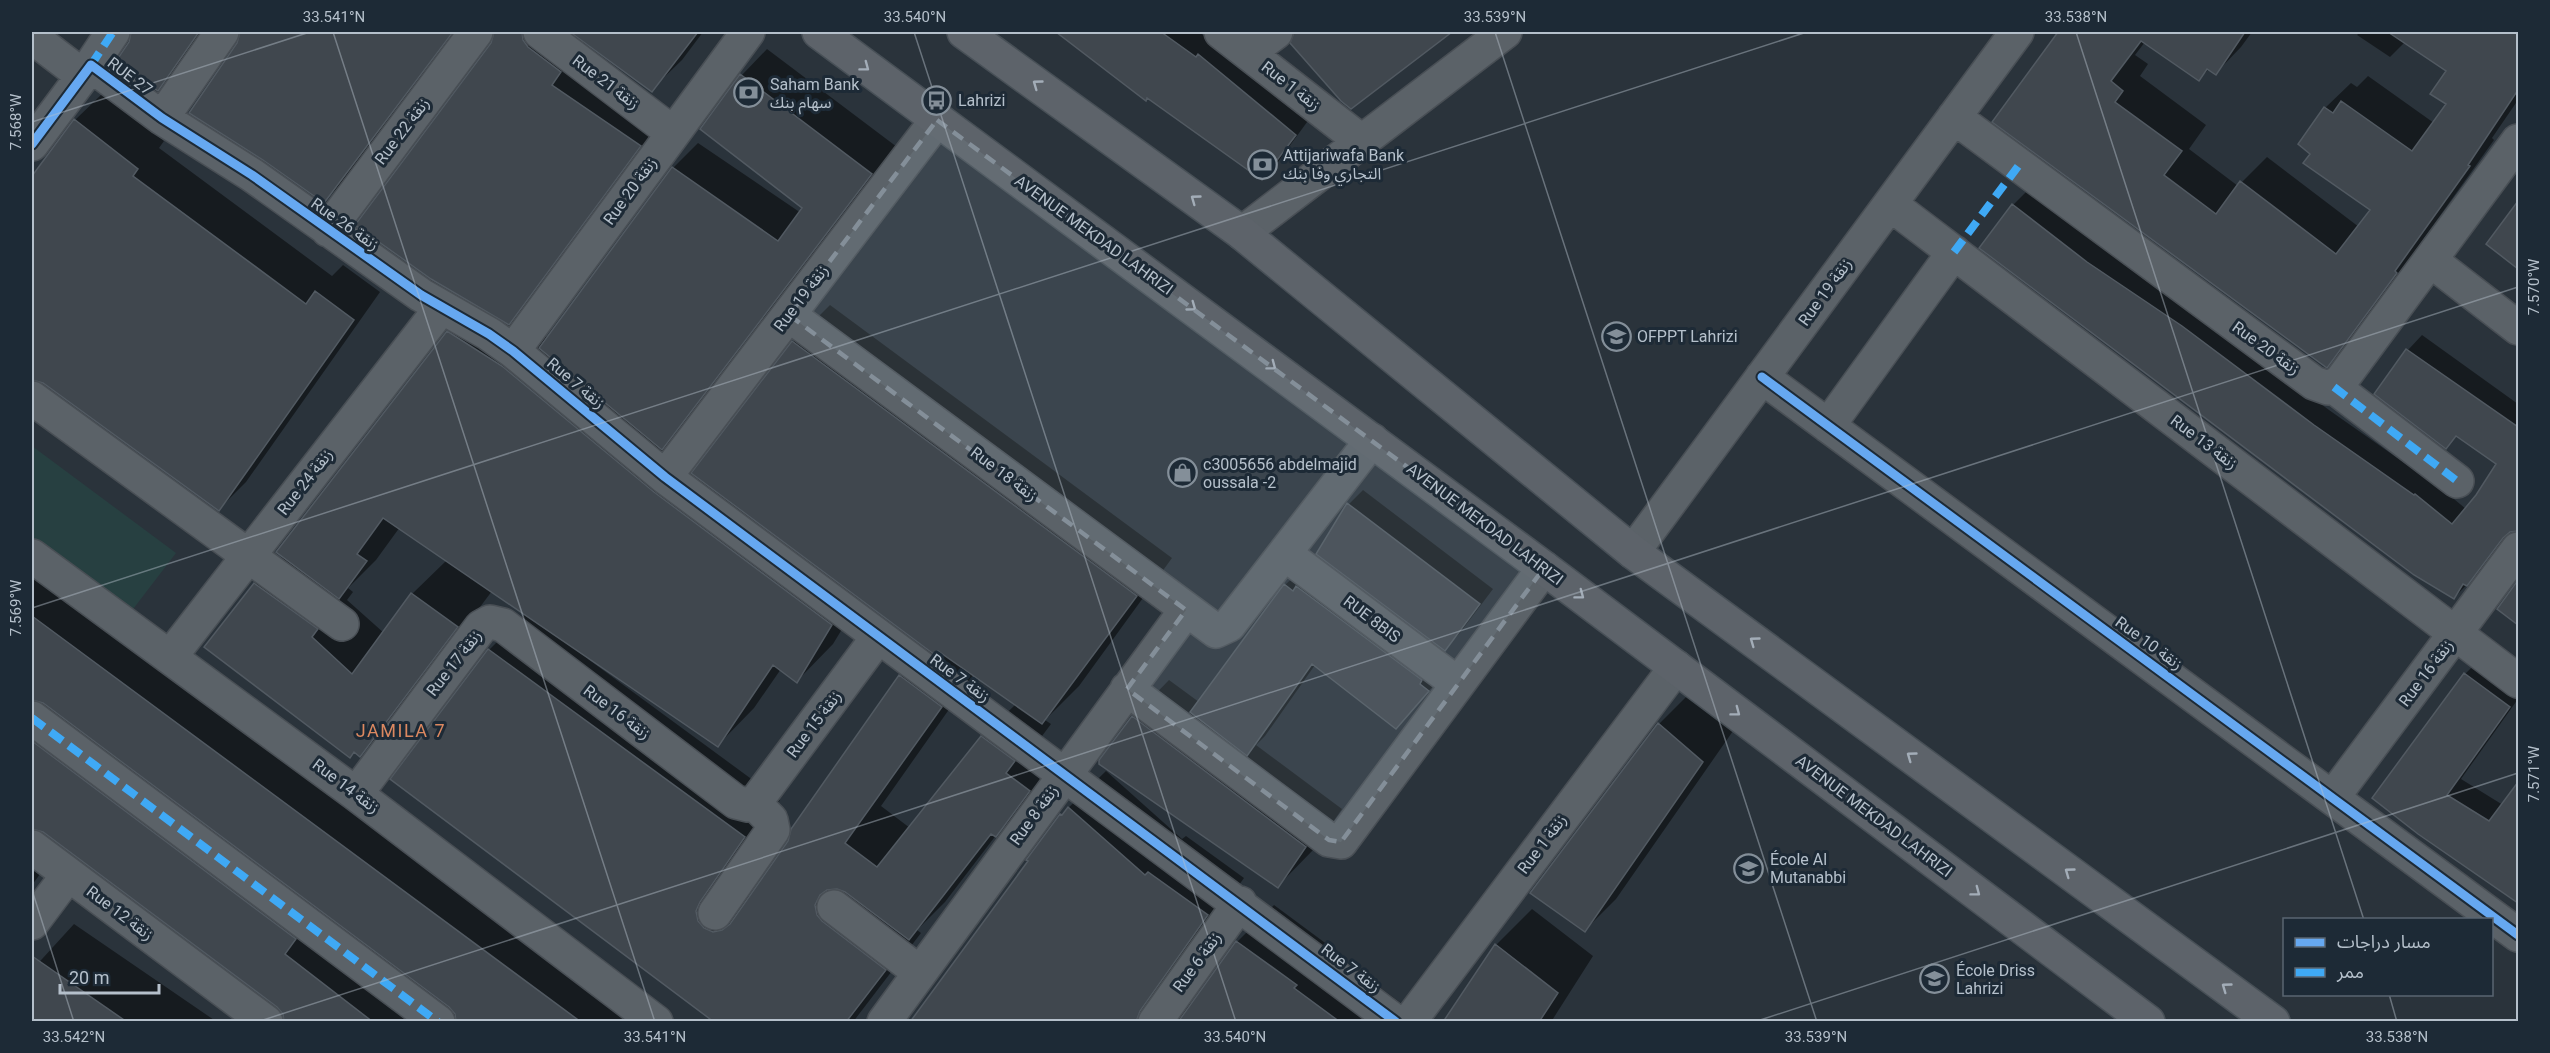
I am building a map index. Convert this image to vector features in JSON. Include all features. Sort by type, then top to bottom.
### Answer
[{"type":"main road","name":"AVENUE MEKDAD LAHRIZI","points":[[819,32],[1544,568],[2148,1022]]},
{"type":"main road","points":[[964,32],[1242,233],[1633,552],[2273,1022]]},
{"type":"street","points":[[32,144],[113,32]]},
{"type":"street","points":[[162,118],[222,32]]},
{"type":"street","name":"Rue 22 زنقة","points":[[328,230],[476,32]]},
{"type":"street","name":"Rue 21 زنقة","points":[[540,32],[673,133]]},
{"type":"street","name":"Rue 20 زنقة","points":[[513,351],[748,32]]},
{"type":"street","name":"Rue 1 زنقة","points":[[1221,32],[1361,141]]},
{"type":"street","points":[[1248,53],[1276,32]]},
{"type":"street","points":[[1242,233],[1505,32]]},
{"type":"street","name":"Rue 19 زنقة","points":[[1633,552],[2017,32]]},
{"type":"street","name":"RUE 27","points":[[32,37],[162,118]]},
{"type":"street","name":"Rue 20 زنقة","points":[[1954,117],[2314,383],[2328,388],[2334,387],[2457,481]]},
{"type":"street","name":"Rue 26 زنقة","points":[[162,118],[252,176],[441,308],[489,334],[513,351]]},
{"type":"street","name":"Rue 19 زنقة","points":[[665,477],[937,120]]},
{"type":"street","points":[[2334,387],[2340,382],[2518,141]]},
{"type":"street","name":"Rue 13 زنقة","points":[[1890,204],[2518,681]]},
{"type":"street","points":[[1828,426],[1954,252]]},
{"type":"street","points":[[2430,260],[2518,328]]},
{"type":"street","name":"Rue 24 زنقة","points":[[170,657],[441,308]]},
{"type":"street","name":"Rue 18 زنقة","points":[[789,315],[1210,629],[1220,631],[1229,625],[1286,554]]},
{"type":"street","name":"Rue 7 زنقة","points":[[513,351],[665,477],[1240,903],[1396,1022]]},
{"type":"street","name":"Rue 10 زنقة","points":[[1762,377],[2518,935]]},
{"type":"street","points":[[32,398],[342,624]]},
{"type":"street","points":[[1286,554],[1372,440]]},
{"type":"street","name":"Rue 16 زنقة","points":[[2333,797],[2518,549]]},
{"type":"street","name":"RUE 8BIS","points":[[1286,554],[1458,684]]},
{"type":"street","name":"Rue 14 زنقة","points":[[32,556],[356,794],[656,1022]]},
{"type":"street","points":[[1127,689],[1329,840],[1337,843],[1344,839],[1544,568]]},
{"type":"street","name":"Rue 8 زنقة","points":[[884,1022],[1186,610]]},
{"type":"street","name":"Rue 16 زنقة","points":[[490,622],[503,625],[736,802],[749,804],[771,820],[773,830],[715,914]]},
{"type":"street","name":"Rue 17 زنقة","points":[[356,794],[480,627],[490,622]]},
{"type":"street","name":"Rue 15 زنقة","points":[[749,804],[878,637]]},
{"type":"street","name":"Rue 1 زنقة","points":[[1409,1022],[1676,667]]},
{"type":"street","points":[[32,718],[438,1022]]},
{"type":"street","name":"Rue 12 زنقة","points":[[32,847],[266,1022]]},
{"type":"street","points":[[32,923],[68,875]]},
{"type":"street","name":"Rue 6 زنقة","points":[[1155,1022],[1240,903]]},
{"type":"street","points":[[834,907],[920,972]]},
{"type":"highlighted area","points":[[937,120],[1544,568],[1341,842],[1329,840],[1127,689],[1186,610],[789,315]]},
{"type":"green space","points":[[32,446],[176,553],[127,617],[32,546]]},
{"type":"building","points":[[131,32],[199,32],[158,91],[116,61],[129,42]]},
{"type":"building","points":[[240,32],[453,32],[324,203],[263,160],[189,113],[237,43]]},
{"type":"building","points":[[494,32],[522,32],[523,40],[528,47],[561,72],[552,85],[641,146],[509,325],[431,279],[355,225],[491,43]]},
{"type":"building","points":[[570,32],[698,32],[652,92]]},
{"type":"building","points":[[1056,32],[1161,32],[1196,57],[1198,54],[1296,135],[1262,180],[1147,98],[1146,101]]},
{"type":"building","points":[[1294,32],[1452,32],[1351,109],[1341,101],[1290,43]]},
{"type":"building","points":[[2058,32],[2245,32],[2216,75],[2207,69],[2199,81],[2141,41],[2111,81],[2123,91],[2115,102],[2182,151],[2164,175],[2216,214],[2240,181],[2336,254],[2370,210],[2303,163],[2310,154],[2298,144],[2324,107],[2333,113],[2341,101],[2412,151],[2446,104],[2430,94],[2446,71],[2388,32],[2518,32],[2518,90],[2468,165],[2470,166],[2395,271],[2397,273],[2327,368],[1992,122]]},
{"type":"building","points":[[740,74],[872,174],[662,450],[539,348],[672,167],[778,241],[802,208],[700,129]]},
{"type":"building","points":[[74,119],[138,169],[133,176],[306,304],[315,291],[354,320],[219,511],[43,383],[32,380],[32,176]]},
{"type":"building","points":[[2518,201],[2518,269],[2486,244]]},
{"type":"building","points":[[2012,204],[2087,262],[2182,326],[2314,425],[2415,494],[2452,524],[2476,495],[2496,464],[2456,436],[2446,449],[2374,394],[2406,349],[2518,427],[2518,531],[2510,532],[2503,538],[2467,586],[2463,584],[2454,599],[2414,575],[1979,248]]},
{"type":"building","points":[[447,331],[502,366],[654,492],[832,625],[797,683],[773,665],[718,747],[383,518],[357,554],[367,561],[339,599],[276,552]]},
{"type":"building","points":[[792,341],[1137,596],[1042,724],[938,651],[935,655],[691,473]]},
{"type":"building","points":[[1347,503],[1480,604],[1445,651],[1316,554]]},
{"type":"building","points":[[2518,580],[2518,625],[2497,609]]},
{"type":"building","points":[[254,583],[318,629],[312,637],[352,674],[411,593],[458,627],[360,757],[354,752],[350,758],[204,647]]},
{"type":"building","points":[[1284,584],[1293,591],[1296,586],[1422,680],[1420,684],[1429,691],[1396,729],[1312,664],[1247,756],[1190,712]]},
{"type":"building","points":[[32,616],[581,1022],[456,1022],[455,1014],[449,1007],[43,703],[32,700]]},
{"type":"building","points":[[488,649],[745,837],[696,911],[698,921],[704,928],[713,932],[722,930],[730,924],[788,841],[791,829],[899,675],[942,707],[845,843],[877,867],[981,736],[1015,761],[1006,773],[1030,791],[996,837],[991,834],[909,940],[845,892],[837,889],[827,890],[820,895],[815,905],[817,915],[822,921],[886,970],[846,1022],[714,1022],[390,779]]},
{"type":"building","points":[[2464,673],[2510,707],[2447,795],[2489,821],[2518,782],[2518,903],[2418,834],[2372,798]]},
{"type":"building","points":[[1132,716],[1306,847],[1278,888],[1099,764],[1099,760]]},
{"type":"building","points":[[1658,723],[1703,762],[1585,932],[1530,893]]},
{"type":"building","points":[[32,741],[296,939],[285,954],[373,1022],[284,1022],[283,1014],[277,1007],[43,832],[32,829]]},
{"type":"building","points":[[1068,807],[1145,875],[1148,872],[1208,915],[1140,1011],[1136,1022],[910,1022],[1028,861],[1026,860],[1060,814],[1062,815]]},
{"type":"building","points":[[1236,941],[1297,985],[1294,988],[1340,1022],[1178,1022]]},
{"type":"building","points":[[1495,944],[1558,993],[1539,1022],[1443,1022]]},
{"type":"building","points":[[32,956],[127,1022],[32,1022]]},
{"type":"marked path","points":[[91,65],[113,32]]},
{"type":"marked path","points":[[1954,252],[2019,165]]},
{"type":"marked path","points":[[2334,387],[2457,481]]},
{"type":"marked path","points":[[32,718],[438,1022]]},
{"type":"cycle path","points":[[32,144],[91,65],[162,118],[252,175],[421,295],[489,334],[513,351],[665,477],[1396,1022]]},
{"type":"cycle path","points":[[1762,377],[2518,935]]},
{"type":"place","name":"Saham Bank سهام بنك","points":[[749,93]]},
{"type":"place","name":"Lahrizi","points":[[937,100]]},
{"type":"place","name":"Attijariwafa Bank التجاري وفا بنك","points":[[1262,164]]},
{"type":"place","name":"OFPPT Lahrizi","points":[[1616,336]]},
{"type":"place","name":"c3005656 abdelmajid oussala -2","points":[[1182,473]]},
{"type":"place","name":"École Al Mutanabbi","points":[[1749,868]]},
{"type":"place","name":"École Driss Lahrizi","points":[[1935,979]]},
{"type":"district","name":"JAMILA 7","points":[[401,730]]}]
